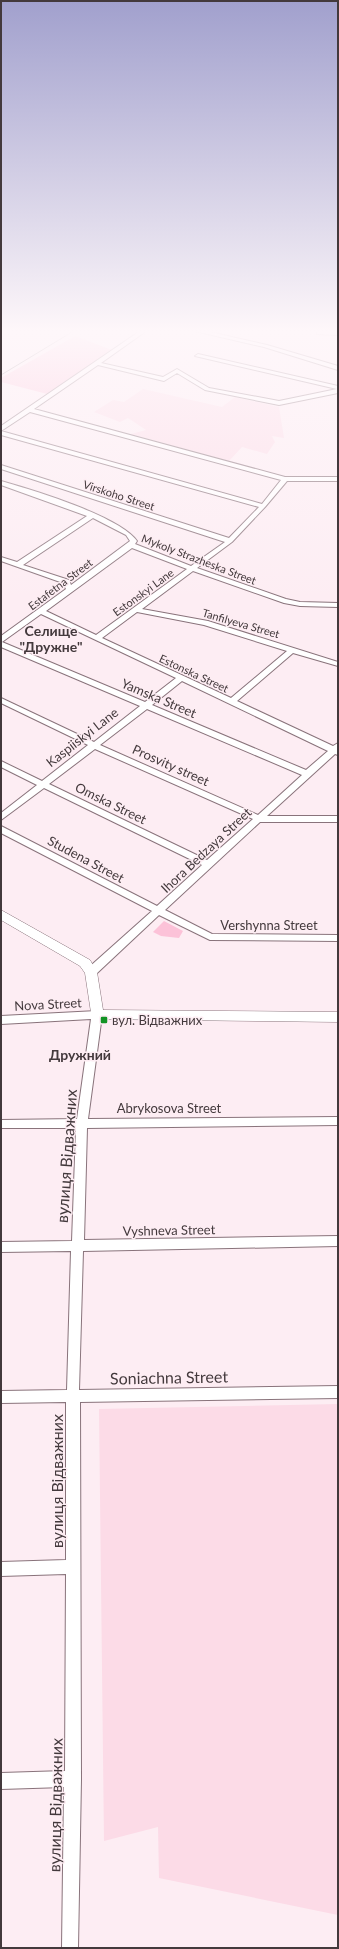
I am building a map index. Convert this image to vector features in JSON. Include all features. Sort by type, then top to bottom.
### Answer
[{"type":"street","points":[[1,429],[15,420]]},
{"type":"street","points":[[67,420],[285,479],[338,479]]},
{"type":"street","points":[[1,433],[263,506]]},
{"type":"street","name":"Virskoho Street","points":[[1,467],[230,541]]},
{"type":"street","name":"Estonskyi Lane","points":[[97,638],[194,569],[230,541],[263,506],[285,479]]},
{"type":"street","name":"Mykoly Strazheska Street","points":[[1,483],[93,516],[131,535],[134,541],[131,545],[260,594],[292,603],[338,605]]},
{"type":"street","points":[[18,565],[93,516]]},
{"type":"street","name":"Estafetna Street","points":[[1,640],[68,593],[70,589],[131,545]]},
{"type":"street","points":[[1,559],[66,582],[70,589]]},
{"type":"street","name":"Tanfilyeva Street","points":[[137,610],[205,623],[338,664]]},
{"type":"street","name":"Estonska Street","points":[[42,612],[180,678],[337,749]]},
{"type":"street","name":"Yamska Street","points":[[1,644],[144,706],[308,774]]},
{"type":"street","points":[[232,702],[293,649]]},
{"type":"street","name":"Kaspiiskyi Lane","points":[[1,817],[180,678]]},
{"type":"street","name":"Prosvity street","points":[[1,700],[94,745],[260,819],[338,819]]},
{"type":"street","name":"Ihora Bedzaya Street","points":[[91,972],[159,912],[337,749]]},
{"type":"street","name":"Omska Street","points":[[1,764],[209,865]]},
{"type":"street","name":"Studena Street","points":[[1,829],[159,912]]},
{"type":"street","name":"Vershynna Street","points":[[159,912],[210,937],[338,938]]},
{"type":"street","points":[[1,914],[85,963],[91,972],[97,1015],[338,1017]]},
{"type":"street","name":"Nova Street","points":[[1,1020],[97,1015]]},
{"type":"street","name":"вулиця Відважних","points":[[70,1948],[73,1779],[73,1396],[77,1245],[82,1122],[97,1015]]},
{"type":"street","name":"Abrykosova Street","points":[[1,1124],[82,1122],[338,1121]]},
{"type":"street","name":"Vyshneva Street","points":[[1,1246],[338,1241]]},
{"type":"street","name":"Soniachna Street","points":[[1,1397],[338,1392]]},
{"type":"street","points":[[1,1569],[74,1567]]},
{"type":"street","points":[[1,1780],[73,1779]]},
{"type":"shaded area","points":[[131,420],[281,420],[284,438],[272,436],[275,442],[267,454],[242,447],[229,461],[131,434],[146,430]]},
{"type":"shaded area","points":[[164,921],[183,931],[179,938],[161,936],[153,932]]},
{"type":"shaded area","points":[[338,1404],[338,1915],[159,1878],[158,1827],[104,1841],[99,1409]]},
{"type":"place","name":"вул. Відважних","points":[[104,1020]]},
{"type":"district","name":"Селище \"Дружне\"","points":[[51,638]]},
{"type":"district","name":"Дружний","points":[[80,1054]]}]
